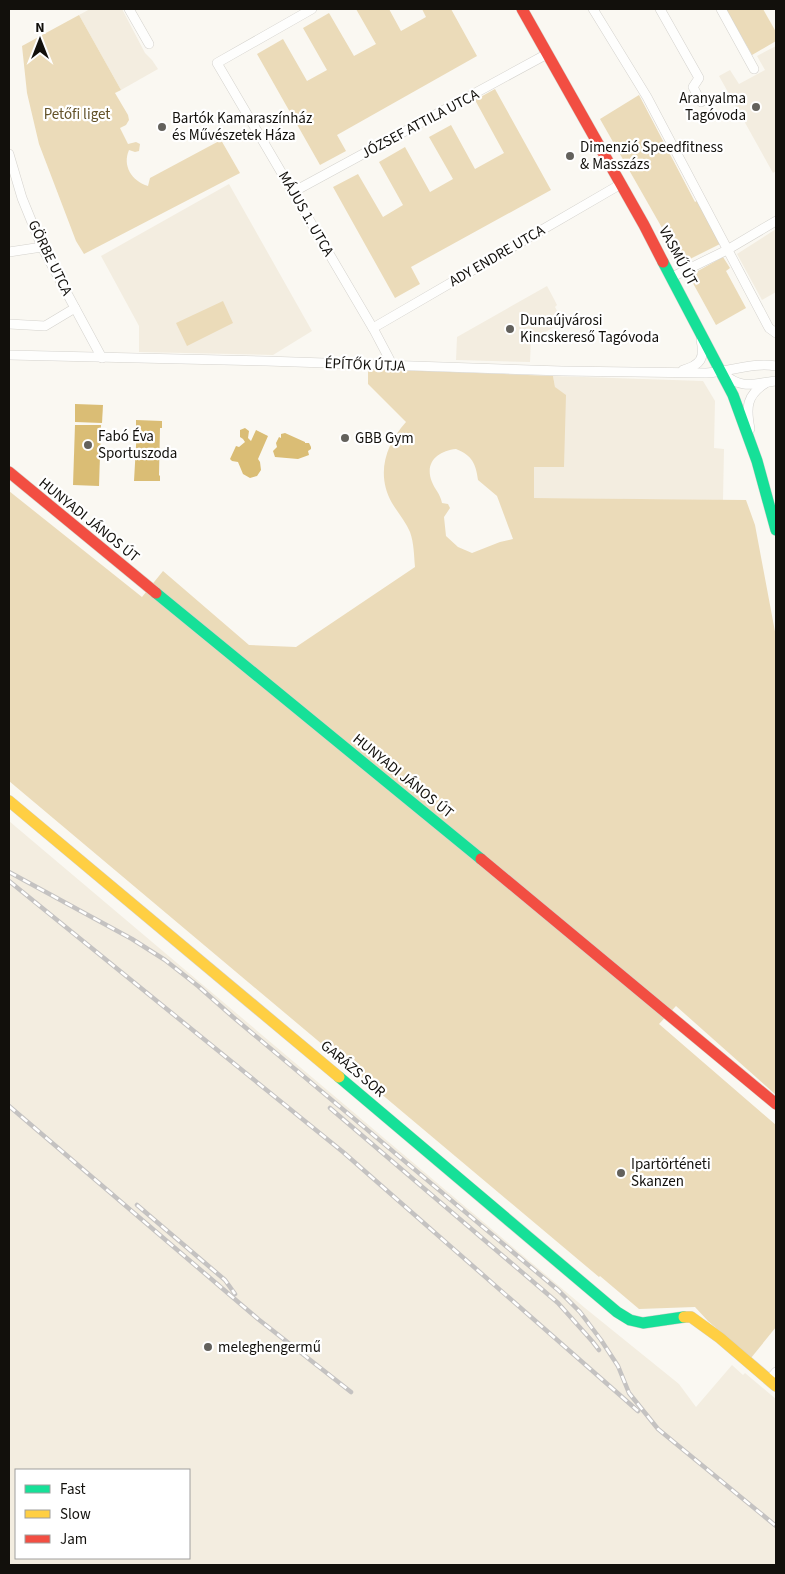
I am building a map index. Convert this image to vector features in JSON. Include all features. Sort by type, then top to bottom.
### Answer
[{"type":"street","points":[[129,9],[149,44]]},
{"type":"street","name":"MÁJUS 1. UTCA","points":[[312,9],[218,63],[394,366]]},
{"type":"street","name":"VASMŰ ÚT","points":[[522,9],[672,276],[733,395],[756,461],[776,530]]},
{"type":"street","points":[[593,9],[647,97],[769,328],[776,333]]},
{"type":"street","points":[[660,9],[699,78],[693,87],[701,102]]},
{"type":"street","points":[[721,9],[754,69]]},
{"type":"street","name":"JÓZSEF ATTILA UTCA","points":[[293,192],[547,54]]},
{"type":"street","name":"GÖRBE UTCA","points":[[9,154],[22,198],[42,247],[102,358]]},
{"type":"street","name":"ADY ENDRE UTCA","points":[[373,328],[621,184]]},
{"type":"street","points":[[672,276],[727,250],[776,221]]},
{"type":"street","points":[[9,252],[42,247]]},
{"type":"street","points":[[9,324],[45,326],[75,308]]},
{"type":"street","points":[[674,372],[693,367],[700,362],[704,351],[699,330]]},
{"type":"street","name":"ÉPÍTŐK ÚTJA","points":[[9,355],[562,371],[721,372],[756,365],[776,366]]},
{"type":"street","points":[[721,372],[734,382],[745,384],[776,381]]},
{"type":"street","points":[[756,461],[747,415],[748,405],[758,388],[766,383]]},
{"type":"street","name":"HUNYADI JÁNOS ÚT","points":[[9,472],[569,931],[776,1104]]},
{"type":"street","name":"GARÁZS SOR","points":[[9,801],[288,1033],[617,1312],[630,1320],[643,1323],[679,1317],[691,1318],[774,1379]]},
{"type":"shaded area","points":[[90,9],[122,9],[145,53],[158,69],[121,90],[79,15]]},
{"type":"shaded area","name":"Aranyalma Tagóvoda","points":[[776,46],[776,171],[773,173],[719,76],[730,70],[739,84],[765,70],[757,56]]},
{"type":"shaded area","points":[[229,184],[312,331],[273,355],[139,352],[139,326],[101,256]]},
{"type":"shaded area","points":[[776,229],[776,292],[762,300],[737,254]]},
{"type":"shaded area","name":"Dunaújvárosi Kincskereső Tagóvoda","points":[[547,286],[563,322],[531,340],[530,362],[456,360],[457,337]]},
{"type":"shaded area","points":[[553,376],[703,381],[715,401],[714,448],[724,449],[723,500],[534,498],[534,466],[564,466]]},
{"type":"shaded area","points":[[75,404],[103,405],[102,423],[75,422]]},
{"type":"shaded area","points":[[136,420],[162,421],[162,428],[160,428],[160,481],[134,481]]},
{"type":"shaded area","points":[[75,425],[101,425],[99,486],[73,485]]},
{"type":"shaded area","points":[[245,428],[249,431],[248,438],[251,441],[256,430],[268,436],[258,459],[261,470],[257,476],[250,478],[243,474],[238,462],[230,459],[236,446],[239,447],[245,442],[240,437],[240,430]]},
{"type":"shaded area","points":[[285,433],[305,443],[309,443],[311,449],[308,451],[309,455],[298,459],[275,457],[273,451],[277,447],[276,443],[279,437],[281,438],[281,434]]},
{"type":"shaded area","points":[[9,821],[585,1308],[679,1384],[696,1407],[732,1365],[743,1375],[745,1373],[776,1399],[776,1565],[9,1565]]},
{"type":"green space","points":[[356,9],[389,9],[401,31],[426,17],[422,9],[451,9],[477,56],[337,135],[346,151],[320,165],[257,54],[283,39],[307,81],[327,70],[303,28],[329,13],[354,56],[376,44]]},
{"type":"green space","points":[[726,9],[763,9],[776,32],[776,41],[752,55]]},
{"type":"green space","name":"Petőfi liget","points":[[79,15],[121,90],[115,93],[129,120],[126,125],[120,128],[128,144],[136,142],[140,144],[139,151],[129,150],[127,156],[130,172],[137,181],[148,186],[150,178],[221,140],[240,173],[84,254],[76,241],[39,144],[27,93],[22,46]]},
{"type":"green space","points":[[495,89],[551,190],[411,267],[420,284],[395,298],[333,187],[358,174],[383,217],[403,205],[379,162],[405,147],[430,192],[453,179],[429,137],[451,125],[475,169],[504,153],[475,100]]},
{"type":"green space","points":[[639,95],[695,202],[699,200],[720,244],[682,263],[600,119]]},
{"type":"green space","points":[[723,257],[730,268],[726,271],[746,308],[716,325],[689,276]]},
{"type":"green space","points":[[223,301],[233,323],[187,346],[176,323]]},
{"type":"green space","points":[[368,369],[553,376],[555,387],[566,395],[564,467],[534,467],[534,498],[746,500],[755,525],[776,637],[776,1095],[676,1006],[659,1024],[776,1125],[776,1327],[751,1358],[708,1321],[695,1307],[639,1309],[9,781],[9,491],[142,597],[163,571],[249,645],[296,647],[415,567],[410,532],[392,503],[384,482],[385,461],[388,450],[406,422],[368,384]],"holes":[[[456,449],[472,461],[478,480],[497,496],[513,539],[472,553],[458,547],[446,536],[444,517],[450,508],[448,504],[442,503],[430,475],[431,463],[438,455],[449,450]]]},
{"type":"railway","points":[[9,872],[132,939],[165,960],[558,1290],[580,1312],[601,1340],[618,1366],[629,1393],[658,1429],[776,1526]]},
{"type":"railway","points":[[9,881],[343,1152],[638,1411]]},
{"type":"railway","points":[[9,1106],[258,1319],[351,1392]]},
{"type":"railway","points":[[330,1108],[558,1303],[599,1350]]},
{"type":"railway","points":[[137,1205],[225,1280],[235,1294]]},
{"type":"traffic: fast","points":[[663,262],[733,395],[757,461],[776,530]]},
{"type":"traffic: fast","points":[[156,593],[481,859]]},
{"type":"traffic: fast","points":[[339,1077],[617,1312],[630,1320],[643,1323],[684,1317]]},
{"type":"traffic: slow","points":[[9,801],[339,1077]]},
{"type":"traffic: slow","points":[[684,1317],[691,1317],[720,1338],[776,1386]]},
{"type":"traffic: jam","points":[[522,9],[663,262]]},
{"type":"traffic: jam","points":[[9,472],[156,593]]},
{"type":"traffic: jam","points":[[481,859],[776,1104]]},
{"type":"place","name":"Aranyalma Tagóvoda","points":[[756,107]]},
{"type":"place","name":"Bartók Kamaraszínház és Művészetek Háza","points":[[162,127]]},
{"type":"place","name":"Dimenzió Speedfitness & Masszázs","points":[[570,156]]},
{"type":"place","name":"Dunaújvárosi Kincskereső Tagóvoda","points":[[510,329]]},
{"type":"place","name":"GBB Gym","points":[[345,438]]},
{"type":"place","name":"Fabó Éva Sportuszoda","points":[[88,445]]},
{"type":"place","name":"Ipartörténeti Skanzen","points":[[621,1173]]},
{"type":"place","name":"meleghengermű","points":[[208,1347]]}]
